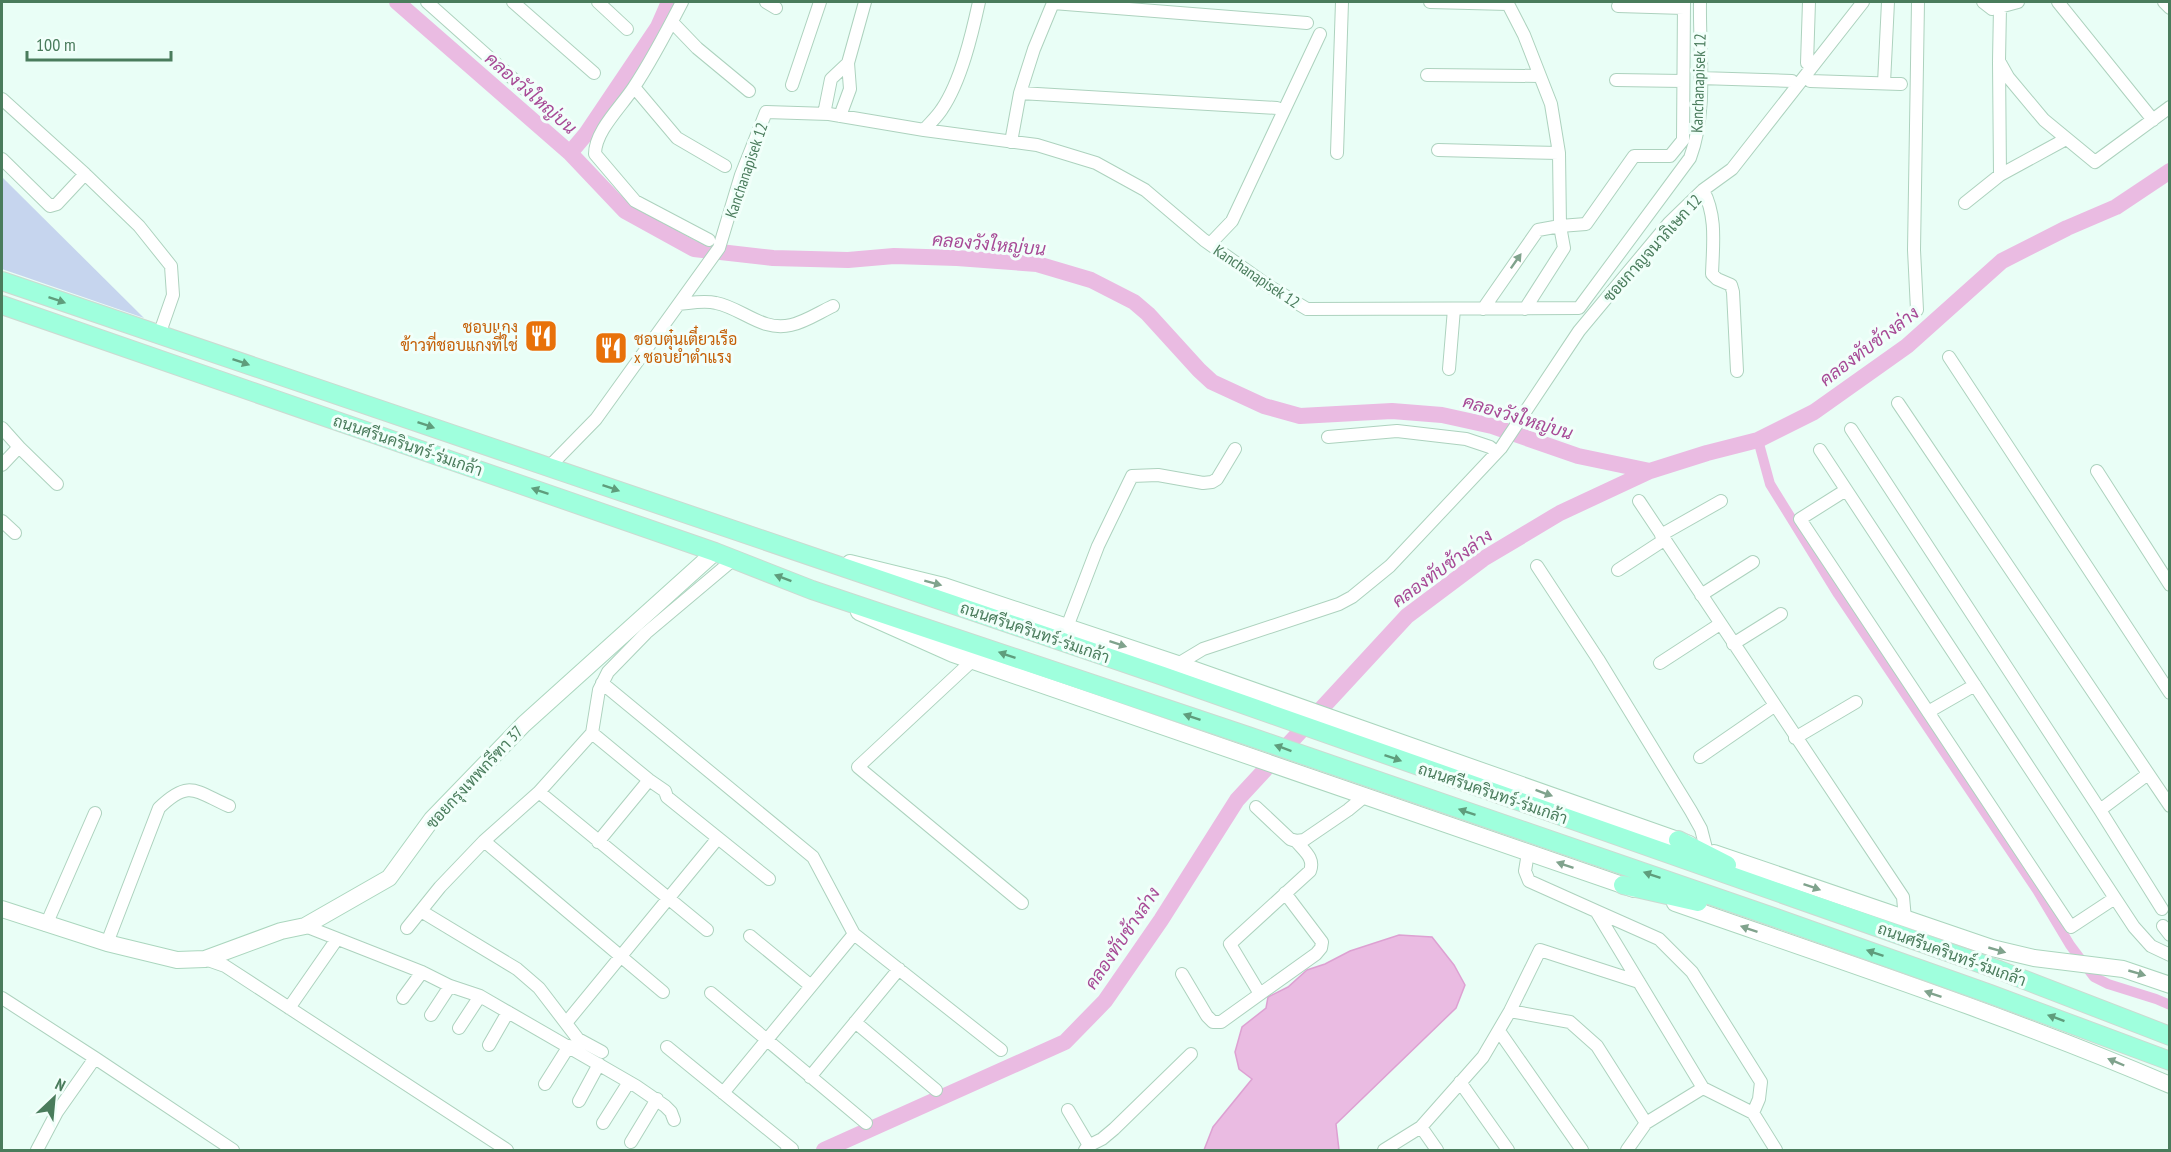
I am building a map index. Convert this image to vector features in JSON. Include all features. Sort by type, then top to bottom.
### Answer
[{"type":"main road","name":"ถนนศรีนครินทร์-ร่มเกล้า","points":[[2,281],[814,556],[1267,713],[1999,970],[2169,1036]]},
{"type":"main road","name":"ถนนศรีนครินทร์-ร่มเกล้า","points":[[2,305],[715,552],[812,590],[1248,736],[1776,918],[2169,1061]]},
{"type":"main road","name":"ซอยกรุงเทพกรีฑา 37","points":[[2,909],[107,944],[177,960],[205,959],[281,931],[305,926],[389,878],[432,819],[524,724],[715,552]]},
{"type":"main road","name":"ถนนศรีนครินทร์-ร่มเกล้า","points":[[814,556],[944,586],[1283,700],[1678,840]]},
{"type":"main road","name":"ถนนศรีนครินทร์-ร่มเกล้า","points":[[812,590],[882,624],[973,660],[1987,1012],[2169,1085]]},
{"type":"main road","points":[[1678,840],[1796,899]]},
{"type":"main road","points":[[1708,853],[1992,948],[2034,958],[2103,966],[2140,974],[2169,985]]},
{"type":"main road","points":[[1623,885],[1776,918]]},
{"type":"street","points":[[427,2],[547,109]]},
{"type":"street","points":[[513,2],[594,73]]},
{"type":"street","points":[[598,2],[627,29]]},
{"type":"street","points":[[549,467],[596,419],[703,271],[714,244],[635,201],[595,154],[596,141],[634,87],[682,2]]},
{"type":"street","points":[[792,85],[820,2]]},
{"type":"street","points":[[840,116],[850,88],[848,63],[865,2]]},
{"type":"street","points":[[924,130],[943,108],[953,86],[971,38],[978,2]]},
{"type":"street","points":[[1337,153],[1342,2]]},
{"type":"street","points":[[1430,2],[1507,3],[1524,35],[1551,104],[1558,153],[1560,226],[1564,248],[1526,309]]},
{"type":"street","name":"Kanchanapisek 12","points":[[714,244],[766,112],[824,114],[1037,146],[1096,163],[1144,190],[1210,244],[1267,285],[1307,309],[1579,308],[1690,158],[1697,138],[1700,2]]},
{"type":"street","points":[[1807,63],[1809,2]]},
{"type":"street","name":"ซอยกาญจนาภิเษก 12","points":[[1178,664],[1203,649],[1339,604],[1352,597],[1390,566],[1498,450],[1579,331],[1669,223],[1703,190],[1732,169],[1863,2]]},
{"type":"street","points":[[1884,83],[1888,2]]},
{"type":"street","points":[[1917,310],[1914,250],[1918,2]]},
{"type":"street","points":[[1983,2],[1992,9],[2018,2]]},
{"type":"street","points":[[2058,2],[2153,120]]},
{"type":"street","points":[[2164,2],[2169,8]]},
{"type":"street","points":[[1011,142],[1020,93],[1053,3],[1307,23]]},
{"type":"street","points":[[1483,309],[1538,230],[1586,224],[1634,156],[1670,156],[1683,140],[1684,5],[1618,6]]},
{"type":"street","points":[[2000,7],[2000,175]]},
{"type":"street","points":[[672,22],[697,48],[749,91]]},
{"type":"street","points":[[1210,244],[1232,220],[1320,34]]},
{"type":"street","points":[[1999,61],[2008,77],[2044,120],[2095,162],[2169,107]]},
{"type":"street","points":[[824,114],[831,79],[848,63]]},
{"type":"street","points":[[1426,75],[1540,76]]},
{"type":"street","points":[[1700,78],[1792,81]]},
{"type":"street","points":[[1616,80],[1683,81]]},
{"type":"street","points":[[1808,81],[1901,84]]},
{"type":"street","points":[[634,87],[677,138],[725,166]]},
{"type":"street","points":[[1020,93],[1277,108]]},
{"type":"street","points":[[2,99],[139,226],[171,266],[173,295],[159,335]]},
{"type":"street","points":[[1965,203],[2000,175],[2066,139]]},
{"type":"street","points":[[1438,150],[1558,153]]},
{"type":"street","points":[[2,159],[50,206],[57,204],[85,174]]},
{"type":"street","points":[[1703,190],[1711,204],[1713,214],[1712,274],[1717,279],[1731,285],[1733,292],[1737,370]]},
{"type":"street","points":[[679,304],[718,303],[766,325],[778,326],[791,325],[833,306]]},
{"type":"street","points":[[1449,369],[1454,309]]},
{"type":"street","points":[[1949,357],[2169,693]]},
{"type":"street","points":[[1898,403],[2169,806]]},
{"type":"street","points":[[2,428],[57,484]]},
{"type":"street","points":[[1851,429],[2162,909]]},
{"type":"street","points":[[1328,437],[1397,431],[1466,439],[1498,450]]},
{"type":"street","points":[[2,465],[19,447]]},
{"type":"street","points":[[1067,627],[1098,546],[1132,477],[1158,474],[1203,483],[1212,482],[1217,479],[1235,449]]},
{"type":"street","points":[[1820,450],[2134,927],[2151,946],[2169,955]]},
{"type":"street","points":[[2097,471],[2169,585]]},
{"type":"street","points":[[1846,490],[1800,519],[2071,927],[2115,898]]},
{"type":"street","points":[[1639,501],[1903,897],[1905,919]]},
{"type":"street","points":[[1618,570],[1662,537],[1721,501]]},
{"type":"street","points":[[2,521],[15,533]]},
{"type":"street","points":[[407,928],[440,886],[484,841],[539,792],[591,733],[602,683],[608,672],[646,633],[734,560]]},
{"type":"street","points":[[1701,595],[1753,562]]},
{"type":"street","points":[[1537,566],[1598,659],[1691,810],[1701,829],[1708,853]]},
{"type":"street","points":[[1733,644],[1781,614]]},
{"type":"street","points":[[1660,663],[1720,624]]},
{"type":"street","points":[[973,660],[858,767],[1022,903]]},
{"type":"street","points":[[602,683],[813,857],[854,934],[1001,1050]]},
{"type":"street","points":[[1928,712],[1975,685]]},
{"type":"street","points":[[1796,738],[1856,702]]},
{"type":"street","points":[[1700,757],[1774,706]]},
{"type":"street","points":[[591,733],[665,791],[667,797],[769,879]]},
{"type":"street","points":[[2100,810],[2148,774]]},
{"type":"street","points":[[598,842],[649,780]]},
{"type":"street","points":[[107,944],[159,808],[184,789],[195,791],[229,806]]},
{"type":"street","points":[[539,792],[707,930]]},
{"type":"street","points":[[1256,807],[1290,839],[1296,841],[1304,840],[1365,796]]},
{"type":"street","points":[[46,925],[95,813]]},
{"type":"street","points":[[566,1023],[718,838]]},
{"type":"street","points":[[484,841],[663,992]]},
{"type":"street","points":[[1260,994],[1230,944],[1310,871],[1313,864],[1311,859],[1296,841]]},
{"type":"street","points":[[1528,853],[1525,871],[1529,881],[1659,939],[1692,972],[1761,1082],[1759,1100],[1753,1113]]},
{"type":"street","points":[[1182,974],[1206,1017],[1213,1022],[1221,1022],[1321,948],[1322,942],[1285,893]]},
{"type":"street","points":[[421,911],[517,969],[539,988],[578,1039],[629,1082],[657,1099],[671,1112],[674,1120]]},
{"type":"street","points":[[1596,911],[1703,1088],[1753,1113],[1776,1150]]},
{"type":"street","points":[[305,926],[422,972],[450,986],[480,996],[569,1046],[600,1058]]},
{"type":"street","points":[[723,1093],[854,934]]},
{"type":"street","points":[[750,936],[811,986]]},
{"type":"street","points":[[289,1008],[337,939]]},
{"type":"street","points":[[1383,1150],[1421,1127],[1483,1057],[1510,1011],[1540,950],[1639,982]]},
{"type":"street","points":[[205,959],[225,966],[507,1150]]},
{"type":"street","points":[[810,1077],[899,969]]},
{"type":"street","points":[[403,998],[422,972]]},
{"type":"street","points":[[431,1016],[450,986]]},
{"type":"street","points":[[711,993],[866,1123]]},
{"type":"street","points":[[459,1028],[480,996]]},
{"type":"street","points":[[2,998],[233,1150]]},
{"type":"street","points":[[1510,1011],[1570,1022],[1597,1046],[1646,1124]]},
{"type":"street","points":[[489,1045],[508,1012]]},
{"type":"street","points":[[855,1022],[936,1090]]},
{"type":"street","points":[[1499,1031],[1582,1150]]},
{"type":"street","points":[[545,1084],[569,1046]]},
{"type":"street","points":[[667,1047],[792,1149],[787,1150]]},
{"type":"street","points":[[1068,1110],[1087,1148],[1114,1129],[1191,1054]]},
{"type":"street","points":[[37,1150],[57,1112],[95,1058]]},
{"type":"street","points":[[579,1101],[600,1058]]},
{"type":"street","points":[[603,1123],[629,1082]]},
{"type":"street","points":[[1460,1082],[1508,1150]]},
{"type":"street","points":[[1627,1150],[1646,1124],[1703,1088]]},
{"type":"street","points":[[631,1142],[657,1099]]},
{"type":"street","points":[[1421,1127],[1437,1150]]},
{"type":"shaded area","points":[[2,177],[144,318],[2,269]]},
{"type":"shaded area","points":[[1399,935],[1432,937],[1454,965],[1465,985],[1456,1008],[1336,1124],[1339,1150],[1204,1150],[1213,1127],[1252,1079],[1239,1069],[1235,1052],[1242,1027],[1266,1008],[1268,997],[1288,987],[1307,970],[1350,951]]},
{"type":"waterway","name":"คลองวังใหญ่บน","points":[[397,2],[570,153],[625,211],[694,249],[773,258],[848,260],[894,256],[1037,264],[1091,280],[1134,302],[1212,382],[1264,406],[1300,416],[1392,411],[1442,415],[1492,426],[1578,456],[1650,471]]},
{"type":"waterway","points":[[570,153],[586,134],[658,27],[669,2]]},
{"type":"waterway","name":"คลองทับช้างล่าง","points":[[824,1150],[1065,1042],[1105,1001],[1161,920],[1237,800],[1407,616],[1483,559],[1560,513],[1650,471],[1758,440],[1814,412],[1907,346],[2002,261],[2067,228],[2116,207],[2170,171]]},
{"type":"waterway","points":[[1758,440],[1770,484],[1838,594],[2037,890],[2070,945],[2094,977],[2170,1005]]},
{"type":"place","name":"ชอบแกง ข้าวที่ชอบแกงที่ใช่","points":[[541,336]]},
{"type":"place","name":"ชอบตุ๋นเตี๋ยวเรือ x ชอบยำตำแรง","points":[[611,348]]}]
